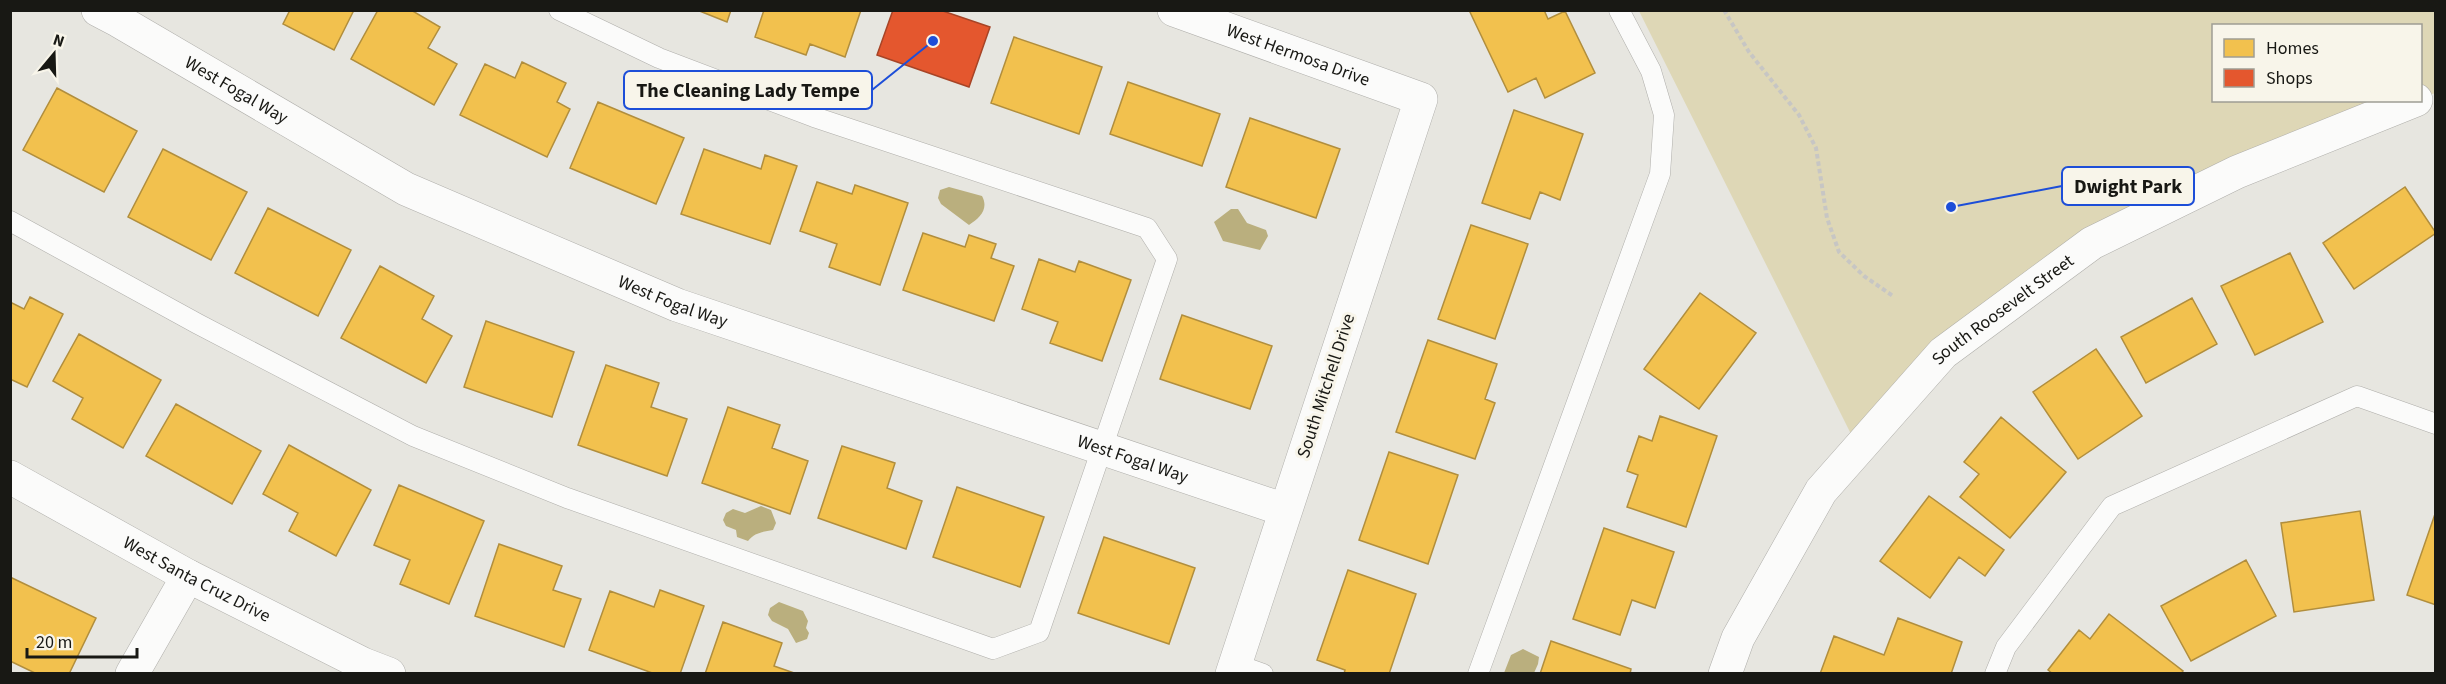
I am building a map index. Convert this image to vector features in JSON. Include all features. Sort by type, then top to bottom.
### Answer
[{"type":"street","name":"West Fogal Way","points":[[98,10],[406,189],[677,305],[1285,510]]},
{"type":"street","name":"West Hermosa Drive","points":[[1174,10],[1421,99]]},
{"type":"street","points":[[2422,99],[2436,93]]},
{"type":"street","name":"South Mitchell Drive","points":[[1243,670],[1285,510],[1421,99]]},
{"type":"street","name":"South Roosevelt Street","points":[[1725,674],[1738,638],[1821,491],[1943,352],[2092,243],[2237,172],[2411,102]]},
{"type":"street","name":"West Santa Cruz Drive","points":[[10,477],[188,576],[363,664],[389,674]]},
{"type":"street","points":[[132,674],[188,576]]},
{"type":"lane","points":[[10,221],[198,324],[413,436],[567,498],[993,650],[1039,632],[1167,259],[1147,228],[814,117],[659,58],[559,10]]},
{"type":"lane","points":[[1478,674],[1660,174],[1664,115],[1651,71],[1619,10]]},
{"type":"lane","points":[[1995,674],[2006,647],[2112,506],[2357,396],[2436,424]]},
{"type":"path","points":[[1724,10],[1749,52],[1799,115],[1816,148],[1827,218],[1839,252],[1864,276],[1893,296]]},
{"type":"shaded area","points":[[1639,11],[2435,11],[2435,93],[2422,99],[2422,24],[2212,24],[2212,102],[2414,102],[2092,243],[1858,448]]},
{"type":"shaded area","points":[[949,187],[982,196],[984,209],[969,225],[941,204],[938,198],[940,190]]},
{"type":"shaded area","points":[[1231,209],[1238,209],[1247,223],[1266,230],[1268,236],[1260,250],[1223,241],[1214,222]]},
{"type":"shaded area","points":[[761,506],[771,510],[776,523],[773,530],[756,534],[748,541],[737,537],[736,530],[726,526],[723,520],[726,513],[733,509],[745,513]]},
{"type":"shaded area","points":[[779,602],[803,611],[808,621],[807,639],[796,643],[788,629],[772,621],[768,615],[770,608]]},
{"type":"shaded area","points":[[1523,649],[1539,657],[1534,673],[1504,673],[1511,655]]},
{"type":"building: Homes","points":[[290,10],[354,10],[334,50],[283,24]]},
{"type":"building: Homes","points":[[378,10],[411,10],[440,27],[428,48],[457,64],[434,105],[351,59]]},
{"type":"building: Homes","points":[[697,10],[731,10],[727,22]]},
{"type":"building: Homes","points":[[764,10],[861,10],[845,57],[810,44],[806,55],[755,37]]},
{"type":"building: Homes","points":[[1469,10],[1544,10],[1548,19],[1565,11],[1595,73],[1545,98],[1536,78],[1508,92]]},
{"type":"building: Homes","points":[[1014,37],[1102,67],[1079,134],[991,103]]},
{"type":"building: Homes","points":[[522,62],[566,83],[557,102],[570,109],[547,157],[460,115],[485,64],[515,78]]},
{"type":"building: Homes","points":[[1128,82],[1220,114],[1202,166],[1110,134]]},
{"type":"building: Homes","points":[[57,88],[137,131],[104,192],[23,150]]},
{"type":"building: Homes","points":[[598,102],[684,138],[656,204],[570,168]]},
{"type":"building: Homes","points":[[1514,110],[1583,134],[1560,200],[1540,192],[1530,219],[1482,203]]},
{"type":"building: Homes","points":[[1250,118],[1340,149],[1316,218],[1226,187]]},
{"type":"building: Homes","points":[[163,149],[247,192],[211,260],[128,217]]},
{"type":"building: Homes","points":[[704,149],[761,169],[765,155],[797,166],[770,244],[681,214]]},
{"type":"building: Homes","points":[[817,182],[852,194],[855,185],[908,203],[880,285],[829,267],[837,244],[800,231]]},
{"type":"building: Homes","points":[[2405,187],[2436,233],[2354,289],[2323,243]]},
{"type":"building: Homes","points":[[268,208],[351,250],[318,316],[235,273]]},
{"type":"building: Homes","points":[[1471,225],[1528,244],[1495,339],[1438,319]]},
{"type":"building: Homes","points":[[923,233],[965,247],[969,235],[996,244],[991,258],[1014,266],[994,321],[903,290]]},
{"type":"building: Homes","points":[[2290,253],[2323,322],[2255,355],[2221,286]]},
{"type":"building: Homes","points":[[1039,259],[1075,272],[1079,261],[1131,280],[1102,361],[1050,343],[1058,322],[1022,309]]},
{"type":"building: Homes","points":[[380,266],[434,296],[422,319],[452,336],[426,383],[341,338]]},
{"type":"building: Homes","points":[[1700,293],[1756,333],[1699,409],[1644,369]]},
{"type":"building: Homes","points":[[30,297],[63,314],[27,387],[10,379],[10,302],[24,309]]},
{"type":"building: Homes","points":[[2192,298],[2217,344],[2146,383],[2121,337]]},
{"type":"building: Homes","points":[[1182,315],[1272,346],[1250,409],[1160,379]]},
{"type":"building: Homes","points":[[486,321],[574,352],[552,417],[464,387]]},
{"type":"building: Homes","points":[[79,334],[161,380],[123,448],[72,419],[83,398],[53,381]]},
{"type":"building: Homes","points":[[1428,340],[1497,364],[1485,399],[1495,403],[1475,459],[1396,432]]},
{"type":"building: Homes","points":[[2096,349],[2142,416],[2078,459],[2033,392]]},
{"type":"building: Homes","points":[[606,365],[659,383],[651,407],[687,419],[667,476],[578,445]]},
{"type":"building: Homes","points":[[176,404],[261,451],[232,504],[146,456]]},
{"type":"building: Homes","points":[[728,407],[780,425],[772,448],[808,461],[790,514],[702,483]]},
{"type":"building: Homes","points":[[1660,416],[1717,436],[1686,527],[1627,507],[1638,475],[1627,471],[1639,436],[1652,441]]},
{"type":"building: Homes","points":[[2001,417],[2066,472],[2010,538],[1960,497],[1979,474],[1964,462]]},
{"type":"building: Homes","points":[[289,445],[371,490],[336,556],[289,531],[298,513],[263,494]]},
{"type":"building: Homes","points":[[842,446],[895,463],[887,488],[922,501],[906,549],[818,518]]},
{"type":"building: Homes","points":[[1389,452],[1458,475],[1428,564],[1359,540]]},
{"type":"building: Homes","points":[[399,485],[484,521],[449,604],[400,584],[410,560],[374,545]]},
{"type":"building: Homes","points":[[957,487],[1044,517],[1020,587],[933,557]]},
{"type":"building: Homes","points":[[1929,496],[2004,550],[1985,576],[1959,557],[1930,598],[1880,561]]},
{"type":"building: Homes","points":[[2360,511],[2374,600],[2294,612],[2281,523]]},
{"type":"building: Homes","points":[[2436,514],[2436,605],[2407,595]]},
{"type":"building: Homes","points":[[1604,528],[1674,552],[1655,608],[1632,600],[1620,635],[1573,619]]},
{"type":"building: Homes","points":[[1104,537],[1195,568],[1169,644],[1078,613]]},
{"type":"building: Homes","points":[[499,544],[562,566],[553,590],[581,599],[564,647],[475,616]]},
{"type":"building: Homes","points":[[2246,560],[2276,616],[2191,661],[2161,606]]},
{"type":"building: Homes","points":[[1348,570],[1416,594],[1389,674],[1344,674],[1345,670],[1317,660]]},
{"type":"building: Homes","points":[[10,577],[96,618],[69,674],[37,674],[10,661]]},
{"type":"building: Homes","points":[[660,590],[704,606],[680,674],[655,674],[589,650],[610,591],[654,607]]},
{"type":"building: Homes","points":[[2109,614],[2183,671],[2181,674],[2053,674],[2048,670],[2079,630],[2090,639]]},
{"type":"building: Homes","points":[[1898,618],[1962,642],[1951,674],[1820,674],[1834,636],[1884,655]]},
{"type":"building: Homes","points":[[723,622],[782,643],[774,666],[797,674],[705,674]]},
{"type":"building: Homes","points":[[1551,641],[1631,669],[1630,674],[1540,674]]},
{"type":"building: Shops","points":[[893,10],[940,10],[990,27],[969,87],[877,55]]},
{"type":"place","name":"The Cleaning Lady Tempe","points":[[933,41]]},
{"type":"place","name":"Dwight Park","points":[[1951,207]]}]
